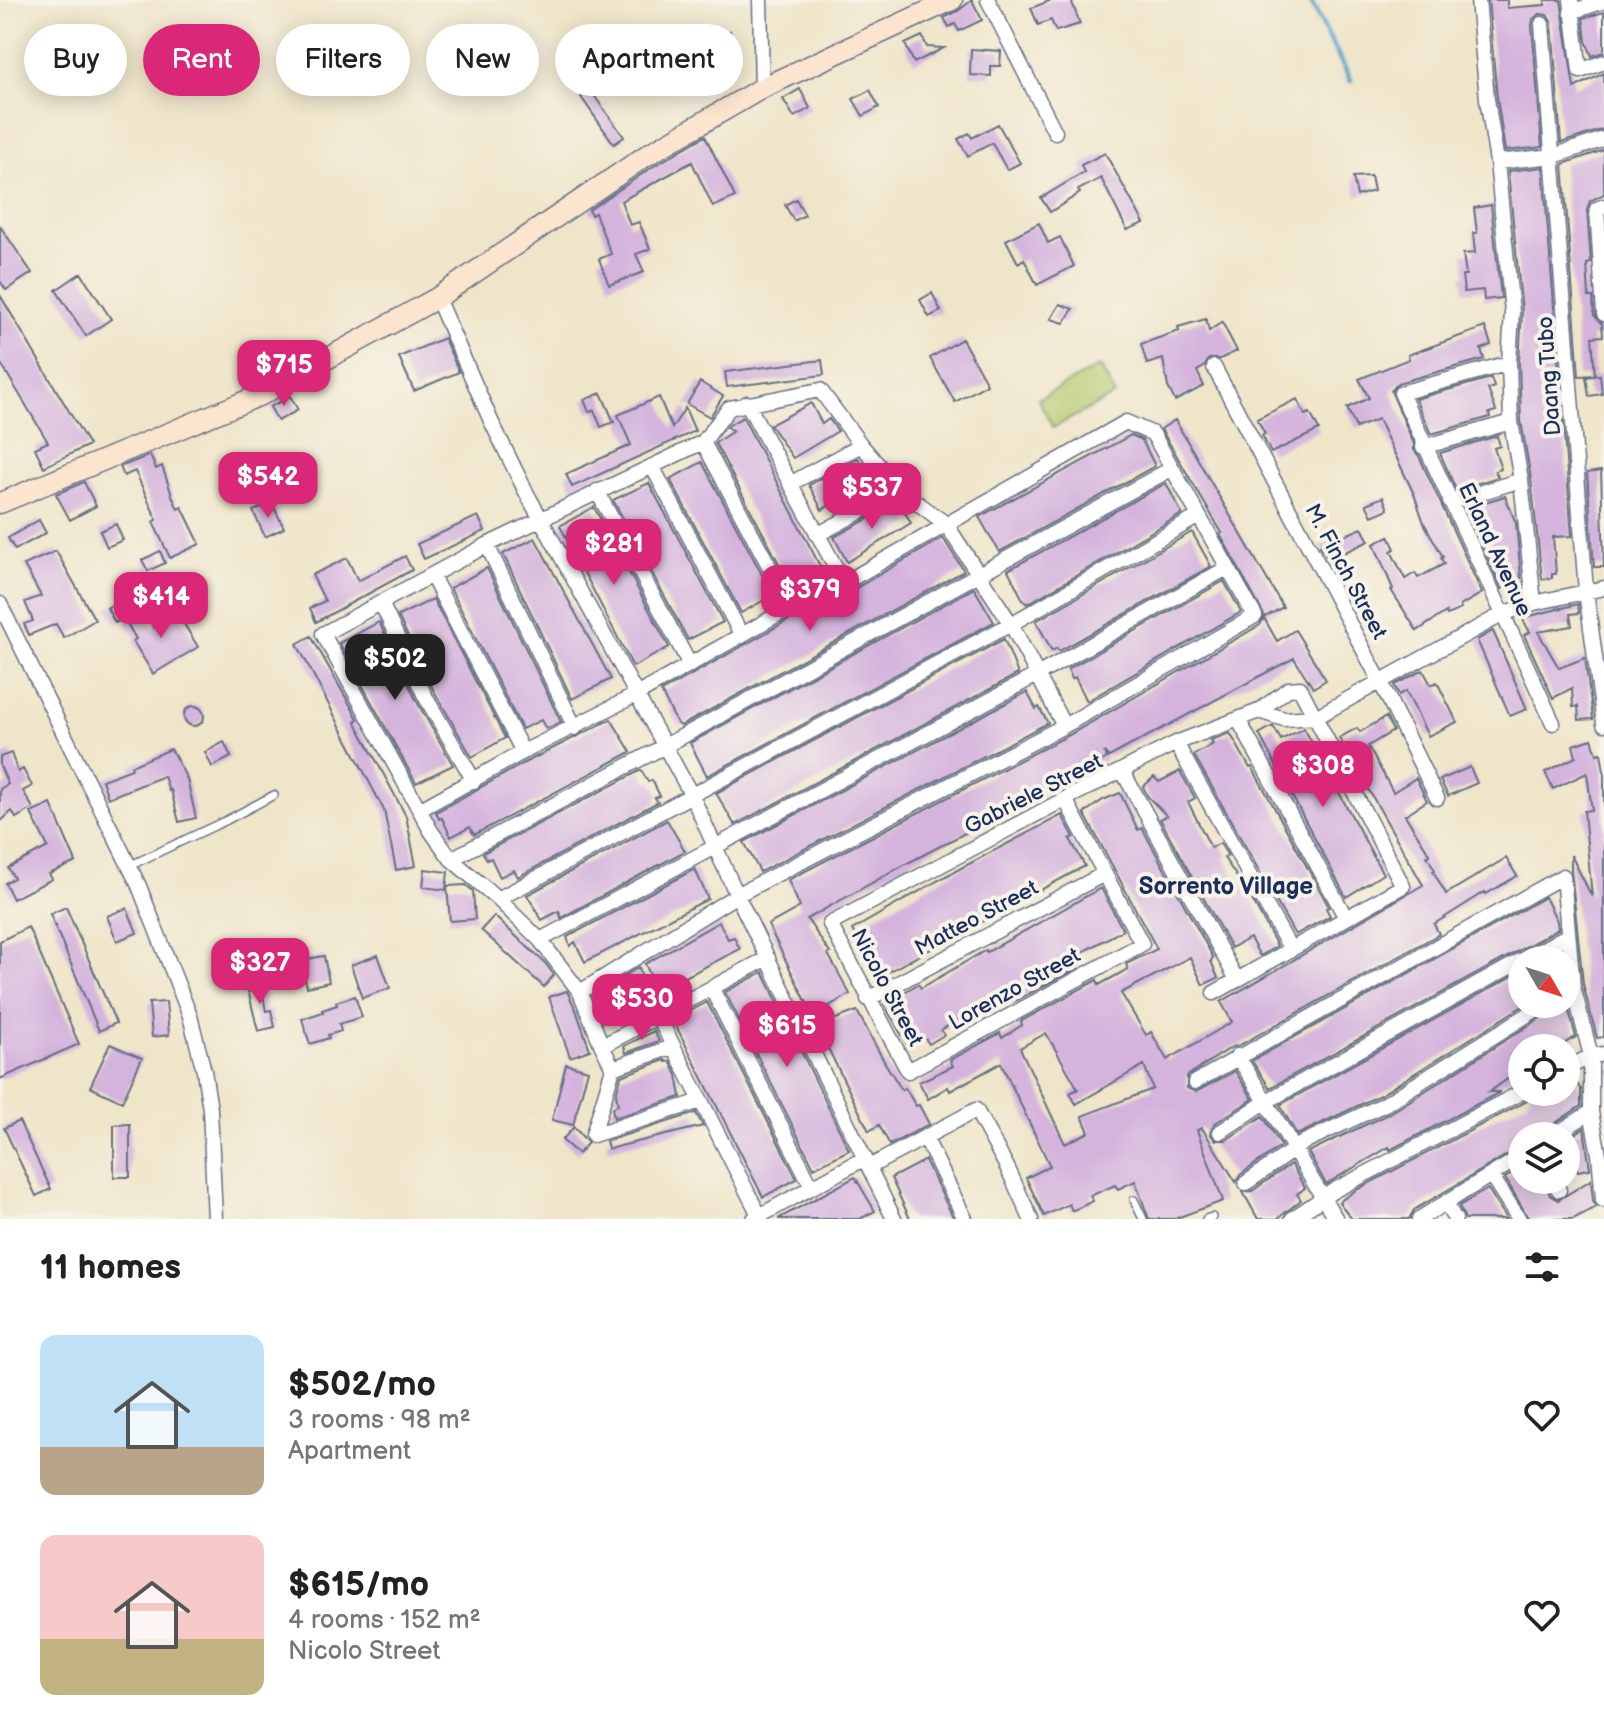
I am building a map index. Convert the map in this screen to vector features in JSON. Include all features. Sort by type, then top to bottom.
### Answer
[{"type":"street","points":[[760,0],[762,88]]},
{"type":"street","points":[[0,503],[263,394],[437,298],[647,155],[762,88],[952,0]]},
{"type":"street","points":[[988,0],[1055,132]]},
{"type":"street","points":[[1478,0],[1512,312],[1509,363],[1511,422],[1521,480],[1534,603]]},
{"type":"street","points":[[1604,1],[1571,6],[1580,71],[1604,62]]},
{"type":"street","name":"Daang Tubo","points":[[1542,24],[1586,591],[1604,724]]},
{"type":"street","points":[[1497,162],[1554,156],[1604,139]]},
{"type":"street","points":[[1604,206],[1597,209],[1604,314]]},
{"type":"street","points":[[437,298],[491,421],[541,519],[692,796],[867,1162],[889,1217]]},
{"type":"street","name":"Erland Avenue","points":[[1509,363],[1401,393],[1423,447],[1553,723]]},
{"type":"street","name":"M. Finch Street","points":[[1214,367],[1381,683],[1437,798]]},
{"type":"street","points":[[701,1101],[593,1135],[613,1068],[580,992],[540,940],[451,859],[431,831],[323,634],[382,605],[487,545],[703,442],[729,408],[820,390],[900,490],[946,524],[1011,624],[1064,726]]},
{"type":"street","points":[[747,403],[844,583]]},
{"type":"street","points":[[421,809],[523,752],[636,695],[791,607],[844,583],[1126,422],[1153,434],[1255,616],[1064,726],[737,895],[580,992]]},
{"type":"street","points":[[1423,447],[1511,422]]},
{"type":"street","points":[[703,442],[791,607]]},
{"type":"street","points":[[790,484],[861,445]]},
{"type":"street","points":[[652,466],[742,636]]},
{"type":"street","points":[[451,859],[663,747],[1171,469]]},
{"type":"street","points":[[1450,502],[1521,480]]},
{"type":"street","points":[[817,535],[900,490]]},
{"type":"street","points":[[597,491],[690,665]]},
{"type":"street","points":[[498,899],[1011,624],[1199,516]]},
{"type":"street","points":[[487,545],[575,728]]},
{"type":"street","points":[[540,940],[1037,675],[1227,568]]},
{"type":"street","points":[[432,576],[523,752]]},
{"type":"street","points":[[1259,711],[1284,719],[1319,715],[1503,614],[1534,603],[1604,588]]},
{"type":"street","points":[[0,604],[129,866],[190,1016],[210,1109],[215,1219]]},
{"type":"street","points":[[382,605],[425,696],[474,781]]},
{"type":"street","name":"Gabriele Street","points":[[830,924],[1176,743],[1259,711],[1282,692],[1298,687],[1302,689],[1319,715]]},
{"type":"street","points":[[1214,993],[1403,886],[1319,715]]},
{"type":"street","points":[[1238,719],[1346,918]]},
{"type":"street","points":[[1176,743],[1291,950]]},
{"type":"street","points":[[1123,772],[1237,980]]},
{"type":"street","points":[[1065,799],[1104,874]]},
{"type":"street","name":"Lorenzo Street","points":[[908,1071],[1142,944],[1104,874]]},
{"type":"street","name":"Matteo Street","points":[[868,999],[1104,874]]},
{"type":"street","points":[[1195,1082],[1563,876],[1568,946]]},
{"type":"street","name":"Nicolo Street","points":[[830,924],[908,1071]]},
{"type":"street","points":[[1548,946],[1568,935]]},
{"type":"street","points":[[602,1046],[768,958]]},
{"type":"street","points":[[1220,1132],[1267,1101],[1508,968]]},
{"type":"street","points":[[712,989],[812,1187]]},
{"type":"street","points":[[1580,1013],[1598,1055],[1591,1112],[1603,1200]]},
{"type":"street","points":[[658,1016],[756,1217],[812,1187],[925,1137],[976,1110],[1031,1219]]},
{"type":"street","points":[[1246,1183],[1306,1141],[1385,1104],[1523,1018]]},
{"type":"street","points":[[613,1068],[672,1047]]},
{"type":"street","points":[[1237,1056],[1336,1219]]},
{"type":"street","points":[[1292,1219],[1333,1191],[1508,1099]]},
{"type":"street","points":[[1575,1122],[1591,1112]]},
{"type":"street","points":[[925,1137],[965,1219]]},
{"type":"street","points":[[1419,1219],[1508,1165]]},
{"type":"street","points":[[1491,1175],[1519,1219]]},
{"type":"street","points":[[1445,1203],[1455,1219]]},
{"type":"lane","points":[[129,866],[274,795]]},
{"type":"lane","points":[[1134,1200],[1143,1219]]},
{"type":"green space","points":[[1100,366],[1115,395],[1053,428],[1038,399]]},
{"type":"building","points":[[972,0],[982,20],[959,31],[955,24],[949,27],[944,18]]},
{"type":"building","points":[[1052,0],[1071,0],[1080,24],[1056,31],[1051,20],[1038,25],[1031,8]]},
{"type":"building","points":[[1488,0],[1507,0],[1507,8],[1545,5],[1545,0],[1561,0],[1574,88],[1604,73],[1604,129],[1561,143],[1552,23],[1547,15],[1540,14],[1533,19],[1532,25],[1542,147],[1505,151]]},
{"type":"building","points":[[1604,12],[1604,52],[1592,56],[1583,18]]},
{"type":"building","points":[[922,36],[927,47],[944,48],[914,63],[905,44]]},
{"type":"building","points":[[971,49],[1001,51],[1000,66],[991,66],[991,76],[970,75]]},
{"type":"building","points":[[800,89],[810,108],[794,117],[783,99]]},
{"type":"building","points":[[870,90],[879,107],[863,116],[853,99]]},
{"type":"building","points":[[594,96],[624,137],[614,144],[581,97]]},
{"type":"building","points":[[998,124],[1020,163],[1007,170],[992,143],[968,156],[958,139],[969,133],[972,138]]},
{"type":"building","points":[[705,136],[735,197],[713,207],[692,162],[621,201],[630,225],[639,222],[650,249],[636,254],[644,272],[609,285],[599,259],[611,254],[595,213],[591,215],[589,210]]},
{"type":"building","points":[[1604,150],[1604,194],[1590,201],[1587,210],[1591,263],[1587,264],[1589,297],[1593,297],[1594,315],[1602,324],[1603,336],[1592,337],[1595,375],[1579,376],[1563,164]]},
{"type":"building","points":[[1105,153],[1144,223],[1127,230],[1101,178],[1078,190],[1080,193],[1050,212],[1041,198],[1084,172],[1081,165]]},
{"type":"building","points":[[1543,167],[1572,536],[1553,537],[1556,574],[1552,574],[1552,578],[1542,579],[1521,421],[1519,363],[1522,311],[1508,171]]},
{"type":"building","points":[[1371,176],[1374,191],[1357,196],[1353,177]]},
{"type":"building","points":[[796,199],[805,215],[794,221],[785,205]]},
{"type":"building","points":[[1491,205],[1501,298],[1484,300],[1483,290],[1464,292],[1462,275],[1466,275],[1463,254],[1475,253],[1473,233],[1477,233],[1474,208]]},
{"type":"building","points":[[1039,223],[1048,243],[1060,237],[1074,266],[1037,285],[1024,259],[1018,263],[1006,240]]},
{"type":"building","points":[[0,226],[32,273],[6,290],[0,281]]},
{"type":"building","points":[[81,273],[111,319],[86,336],[56,290]]},
{"type":"building","points":[[932,293],[941,311],[929,317],[920,300]]},
{"type":"building","points":[[0,295],[89,445],[44,467],[35,448],[48,442],[0,362]]},
{"type":"building","points":[[1060,304],[1073,309],[1064,323],[1051,319]]},
{"type":"building","points":[[1206,319],[1209,331],[1222,322],[1237,351],[1220,359],[1209,359],[1197,371],[1204,386],[1175,401],[1168,387],[1163,359],[1147,364],[1141,344],[1179,331],[1178,327]]},
{"type":"building","points":[[1485,327],[1491,345],[1481,349],[1484,359],[1398,383],[1391,391],[1414,450],[1482,593],[1460,606],[1461,609],[1447,615],[1446,612],[1417,631],[1391,590],[1374,544],[1389,536],[1395,549],[1391,551],[1405,579],[1415,573],[1418,578],[1444,564],[1443,557],[1424,523],[1414,494],[1378,419],[1356,428],[1347,408],[1369,398],[1359,379],[1409,359],[1408,355]]},
{"type":"building","points":[[444,338],[459,372],[414,391],[399,357]]},
{"type":"building","points":[[962,339],[987,384],[955,402],[930,358]]},
{"type":"building","points":[[822,360],[824,375],[727,387],[725,372]]},
{"type":"building","points":[[1600,375],[1602,394],[1589,396],[1586,377]]},
{"type":"building","points":[[1491,378],[1494,387],[1488,389],[1496,411],[1489,413],[1490,417],[1431,434],[1415,399]]},
{"type":"building","points":[[700,382],[723,396],[710,417],[687,404]]},
{"type":"building","points":[[601,393],[614,422],[601,427],[594,410],[589,412],[584,400]]},
{"type":"building","points":[[290,396],[298,410],[278,421],[270,407]]},
{"type":"building","points":[[659,397],[672,428],[685,408],[695,431],[572,487],[566,474],[631,445],[618,415]]},
{"type":"building","points":[[1297,399],[1305,415],[1310,413],[1319,430],[1271,453],[1257,419]]},
{"type":"building","points":[[811,403],[822,424],[829,419],[838,431],[793,458],[770,425]]},
{"type":"building","points":[[743,417],[822,570],[791,586],[715,443],[733,431],[727,427],[729,425]]},
{"type":"building","points":[[1175,420],[1283,607],[1265,617],[1222,533],[1161,429]]},
{"type":"building","points":[[1131,435],[1142,440],[1155,466],[999,552],[979,517]]},
{"type":"building","points":[[1497,436],[1500,446],[1494,448],[1501,469],[1495,471],[1498,477],[1456,490],[1440,453]]},
{"type":"building","points":[[150,455],[156,469],[162,466],[178,509],[182,507],[200,544],[170,558],[135,471],[124,476],[120,467]]},
{"type":"building","points":[[858,458],[869,481],[822,510],[809,485]]},
{"type":"building","points":[[702,462],[773,595],[741,613],[670,479]]},
{"type":"building","points":[[282,465],[288,477],[275,485],[268,473]]},
{"type":"building","points":[[1601,471],[1604,567],[1594,567],[1587,473]]},
{"type":"building","points":[[84,482],[96,506],[70,520],[56,494]]},
{"type":"building","points":[[649,483],[723,622],[688,640],[613,500]]},
{"type":"building","points":[[1166,483],[1182,514],[1027,604],[1023,600],[1008,570]]},
{"type":"building","points":[[1505,496],[1516,523],[1521,578],[1502,589],[1465,508]]},
{"type":"building","points":[[1383,497],[1388,509],[1372,516],[1366,504]]},
{"type":"building","points":[[899,502],[911,523],[847,562],[834,537]]},
{"type":"building","points":[[272,503],[284,528],[265,537],[253,511]]},
{"type":"building","points":[[594,507],[669,647],[633,667],[560,526]]},
{"type":"building","points":[[478,516],[485,531],[424,559],[417,544]]},
{"type":"building","points":[[39,520],[46,533],[15,550],[8,538]]},
{"type":"building","points":[[116,524],[123,540],[107,547],[100,531]]},
{"type":"building","points":[[1362,528],[1369,541],[1328,560],[1320,546]]},
{"type":"building","points":[[1192,532],[1211,566],[1059,651],[1057,648],[1052,651],[1036,621]]},
{"type":"building","points":[[535,538],[611,679],[572,699],[503,554]]},
{"type":"building","points":[[943,538],[964,571],[681,726],[677,723],[661,692]]},
{"type":"building","points":[[56,551],[95,620],[64,638],[56,624],[29,635],[24,624],[33,621],[25,602],[41,596],[24,565]]},
{"type":"building","points":[[160,551],[165,563],[148,571],[142,560]]},
{"type":"building","points":[[405,556],[412,570],[316,622],[310,608],[325,601],[312,575],[347,558],[358,581]]},
{"type":"building","points":[[487,568],[561,722],[546,729],[541,720],[522,729],[450,588]]},
{"type":"building","points":[[1224,581],[1241,612],[1087,701],[1068,669]]},
{"type":"building","points":[[974,588],[994,622],[707,776],[690,743]]},
{"type":"building","points":[[433,599],[505,738],[472,757],[434,691],[398,616]]},
{"type":"building","points":[[121,600],[130,615],[115,623],[107,608]]},
{"type":"building","points":[[1578,604],[1579,613],[1570,614],[1572,626],[1538,632],[1559,668],[1585,658],[1593,719],[1579,720],[1578,706],[1573,707],[1572,688],[1553,698],[1524,635],[1530,632],[1522,618]]},
{"type":"building","points":[[143,609],[154,628],[178,614],[198,647],[153,674],[133,641],[136,639],[125,620]]},
{"type":"building","points":[[1264,618],[1277,641],[1295,630],[1326,680],[1313,688],[1294,658],[1109,757],[1104,752],[1107,758],[1095,765],[1070,778],[1068,776],[807,919],[830,953],[850,994],[813,1015],[768,925],[800,907],[788,880],[1069,735],[1260,625]]},
{"type":"building","points":[[379,622],[416,700],[453,765],[416,783],[339,643]]},
{"type":"building","points":[[1493,631],[1527,709],[1510,716],[1477,640]]},
{"type":"building","points":[[311,636],[358,719],[355,721],[406,816],[416,866],[396,870],[384,810],[297,644]]},
{"type":"building","points":[[1004,639],[1018,674],[735,825],[716,793]]},
{"type":"building","points":[[1423,670],[1431,685],[1437,682],[1457,722],[1428,736],[1406,691],[1399,695],[1394,685]]},
{"type":"building","points":[[1027,692],[1048,723],[760,872],[744,842]]},
{"type":"building","points":[[190,706],[198,706],[204,716],[198,726],[190,726],[184,720],[184,712]]},
{"type":"building","points":[[1386,717],[1393,731],[1368,746],[1393,792],[1416,778],[1427,801],[1405,815],[1430,855],[1427,856],[1433,871],[1446,894],[1506,858],[1517,876],[1434,924],[1439,934],[1232,1047],[1187,1076],[1187,1088],[1196,1092],[1235,1071],[1253,1099],[1214,1124],[1210,1133],[1215,1140],[1226,1140],[1263,1116],[1281,1146],[1240,1175],[1236,1182],[1202,1128],[1197,1130],[1223,1201],[1174,1219],[1149,1219],[1135,1181],[1118,1189],[1115,1185],[1090,1196],[1093,1201],[1072,1211],[1069,1204],[1044,1216],[1026,1178],[1050,1166],[1001,1063],[950,1091],[948,1087],[928,1099],[919,1082],[953,1066],[950,1060],[1000,1033],[1002,1038],[1022,1025],[1021,1021],[1097,980],[1099,985],[1128,969],[1126,964],[1157,949],[1084,813],[1120,793],[1138,830],[1142,828],[1213,957],[1211,961],[1218,978],[1203,985],[1190,957],[1121,993],[1146,1035],[1151,1032],[1167,1060],[1232,1022],[1221,1002],[1423,885],[1339,738],[1357,728],[1360,732]],"holes":[[[1046,1033],[1078,1089],[1070,1093],[1076,1104],[1144,1065],[1153,1089],[1082,1116],[1089,1132],[1065,1144],[1020,1048]]]},
{"type":"building","points":[[611,719],[631,752],[474,835],[470,827],[451,837],[442,818],[439,819],[436,812]]},
{"type":"building","points":[[1273,726],[1281,740],[1304,728],[1383,874],[1346,897],[1259,734]]},
{"type":"building","points":[[1230,733],[1329,907],[1326,908],[1330,916],[1295,935],[1194,755],[1213,744],[1211,740]]},
{"type":"building","points":[[1592,739],[1597,754],[1601,753],[1604,771],[1604,1037],[1597,1038],[1583,984],[1571,870],[1571,855],[1592,897],[1584,811],[1592,810],[1587,773],[1553,789],[1545,772],[1576,757],[1573,745]]},
{"type":"building","points":[[224,742],[231,757],[212,767],[205,752]]},
{"type":"building","points":[[171,749],[187,779],[196,818],[179,822],[164,776],[108,798],[102,780]]},
{"type":"building","points":[[11,753],[18,772],[23,769],[32,786],[23,791],[33,808],[16,818],[12,811],[0,822],[0,789],[8,784],[0,766],[0,757]]},
{"type":"building","points":[[1470,767],[1477,783],[1448,796],[1440,780]]},
{"type":"building","points":[[641,770],[648,782],[652,780],[660,796],[655,798],[658,802],[518,877],[514,870],[500,877],[491,858],[487,860],[483,853]]},
{"type":"building","points":[[1180,771],[1195,798],[1188,802],[1211,848],[1220,843],[1228,856],[1224,858],[1250,896],[1277,946],[1260,956],[1250,938],[1231,948],[1160,819],[1167,816],[1148,797],[1143,787],[1154,777],[1159,782]]},
{"type":"building","points":[[51,804],[76,862],[49,874],[52,879],[13,899],[5,883],[14,878],[8,868],[48,847],[31,813]]},
{"type":"building","points":[[1062,815],[1074,837],[1070,839],[1085,866],[881,976],[852,930]]},
{"type":"building","points":[[667,820],[685,851],[561,918],[559,911],[542,920],[527,895]]},
{"type":"building","points":[[425,869],[448,872],[446,890],[423,887]]},
{"type":"building","points":[[695,869],[708,899],[585,962],[575,942],[570,946],[567,937]]},
{"type":"building","points":[[466,885],[473,891],[475,919],[450,921],[447,886]]},
{"type":"building","points":[[1101,888],[1123,930],[1073,957],[1078,968],[1017,1000],[1011,1002],[1007,993],[983,1005],[941,1030],[944,1035],[929,1044],[924,1037],[908,1046],[884,1004],[918,984],[921,988]]},
{"type":"building","points":[[1545,897],[1558,929],[1527,946],[1508,946],[1508,957],[1270,1088],[1252,1061]]},
{"type":"building","points":[[66,907],[116,1023],[99,1031],[50,914]]},
{"type":"building","points":[[127,908],[137,933],[117,941],[107,916]]},
{"type":"building","points":[[494,916],[554,975],[544,987],[481,930]]},
{"type":"building","points":[[719,922],[728,939],[734,937],[740,949],[658,991],[645,964]]},
{"type":"building","points":[[28,927],[79,1044],[0,1079],[0,941]]},
{"type":"building","points":[[378,955],[390,988],[362,998],[351,965]]},
{"type":"building","points":[[324,956],[329,982],[307,987],[301,960]]},
{"type":"building","points":[[639,967],[647,997],[610,1016],[601,991]]},
{"type":"building","points":[[763,972],[849,1150],[814,1168],[725,992]]},
{"type":"building","points":[[260,979],[266,1011],[271,1010],[275,1027],[258,1031],[246,982]]},
{"type":"building","points":[[1508,979],[1508,1015],[1380,1095],[1297,1135],[1280,1105]]},
{"type":"building","points":[[567,991],[590,1050],[570,1057],[549,997]]},
{"type":"building","points":[[355,996],[362,1017],[339,1024],[341,1031],[310,1044],[302,1019]]},
{"type":"building","points":[[166,1002],[169,1035],[152,1037],[149,1003]]},
{"type":"building","points":[[707,1002],[797,1179],[763,1197],[673,1020]]},
{"type":"building","points":[[857,1011],[902,1090],[905,1088],[916,1106],[919,1105],[929,1124],[890,1145],[879,1125],[869,1131],[817,1026]]},
{"type":"building","points":[[1540,1018],[1571,1018],[1575,1034],[1515,1034]]},
{"type":"building","points":[[654,1031],[659,1041],[626,1053],[624,1046]]},
{"type":"building","points":[[1508,1039],[1508,1079],[1489,1092],[1500,1092],[1390,1150],[1389,1147],[1326,1184],[1308,1152],[1390,1113]]},
{"type":"building","points":[[110,1044],[142,1058],[122,1102],[90,1087]]},
{"type":"building","points":[[665,1060],[670,1061],[677,1075],[681,1097],[614,1118],[612,1108],[618,1105],[616,1094],[621,1076]]},
{"type":"building","points":[[566,1064],[588,1070],[573,1125],[552,1120]]},
{"type":"building","points":[[1581,1089],[1581,1106],[1557,1122],[1508,1122],[1508,1154],[1414,1210],[1409,1219],[1352,1219],[1339,1202],[1356,1190],[1517,1106],[1580,1106]]},
{"type":"building","points":[[696,1113],[703,1126],[608,1149],[606,1141]]},
{"type":"building","points":[[19,1121],[51,1189],[36,1196],[4,1128]]},
{"type":"building","points":[[130,1124],[130,1177],[114,1177],[114,1125]]},
{"type":"building","points":[[574,1127],[588,1143],[578,1154],[562,1140]]},
{"type":"building","points":[[1584,1128],[1590,1169],[1580,1171],[1580,1131]]},
{"type":"building","points":[[925,1160],[954,1219],[910,1219],[891,1178]]},
{"type":"building","points":[[1291,1164],[1305,1188],[1297,1194],[1301,1200],[1277,1219],[1258,1219],[1243,1192],[1252,1191]]},
{"type":"building","points":[[855,1177],[875,1211],[860,1219],[778,1219]]},
{"type":"building","points":[[1591,1180],[1596,1207],[1573,1219],[1529,1219],[1514,1194],[1550,1194],[1558,1200],[1568,1194],[1580,1194],[1580,1187]]},
{"type":"building","points":[[1488,1189],[1507,1219],[1465,1219],[1459,1206]]},
{"type":"waterway","points":[[1310,0],[1351,81]]},
{"type":"district","name":"Sorrento Village","points":[[1226,886]]}]
